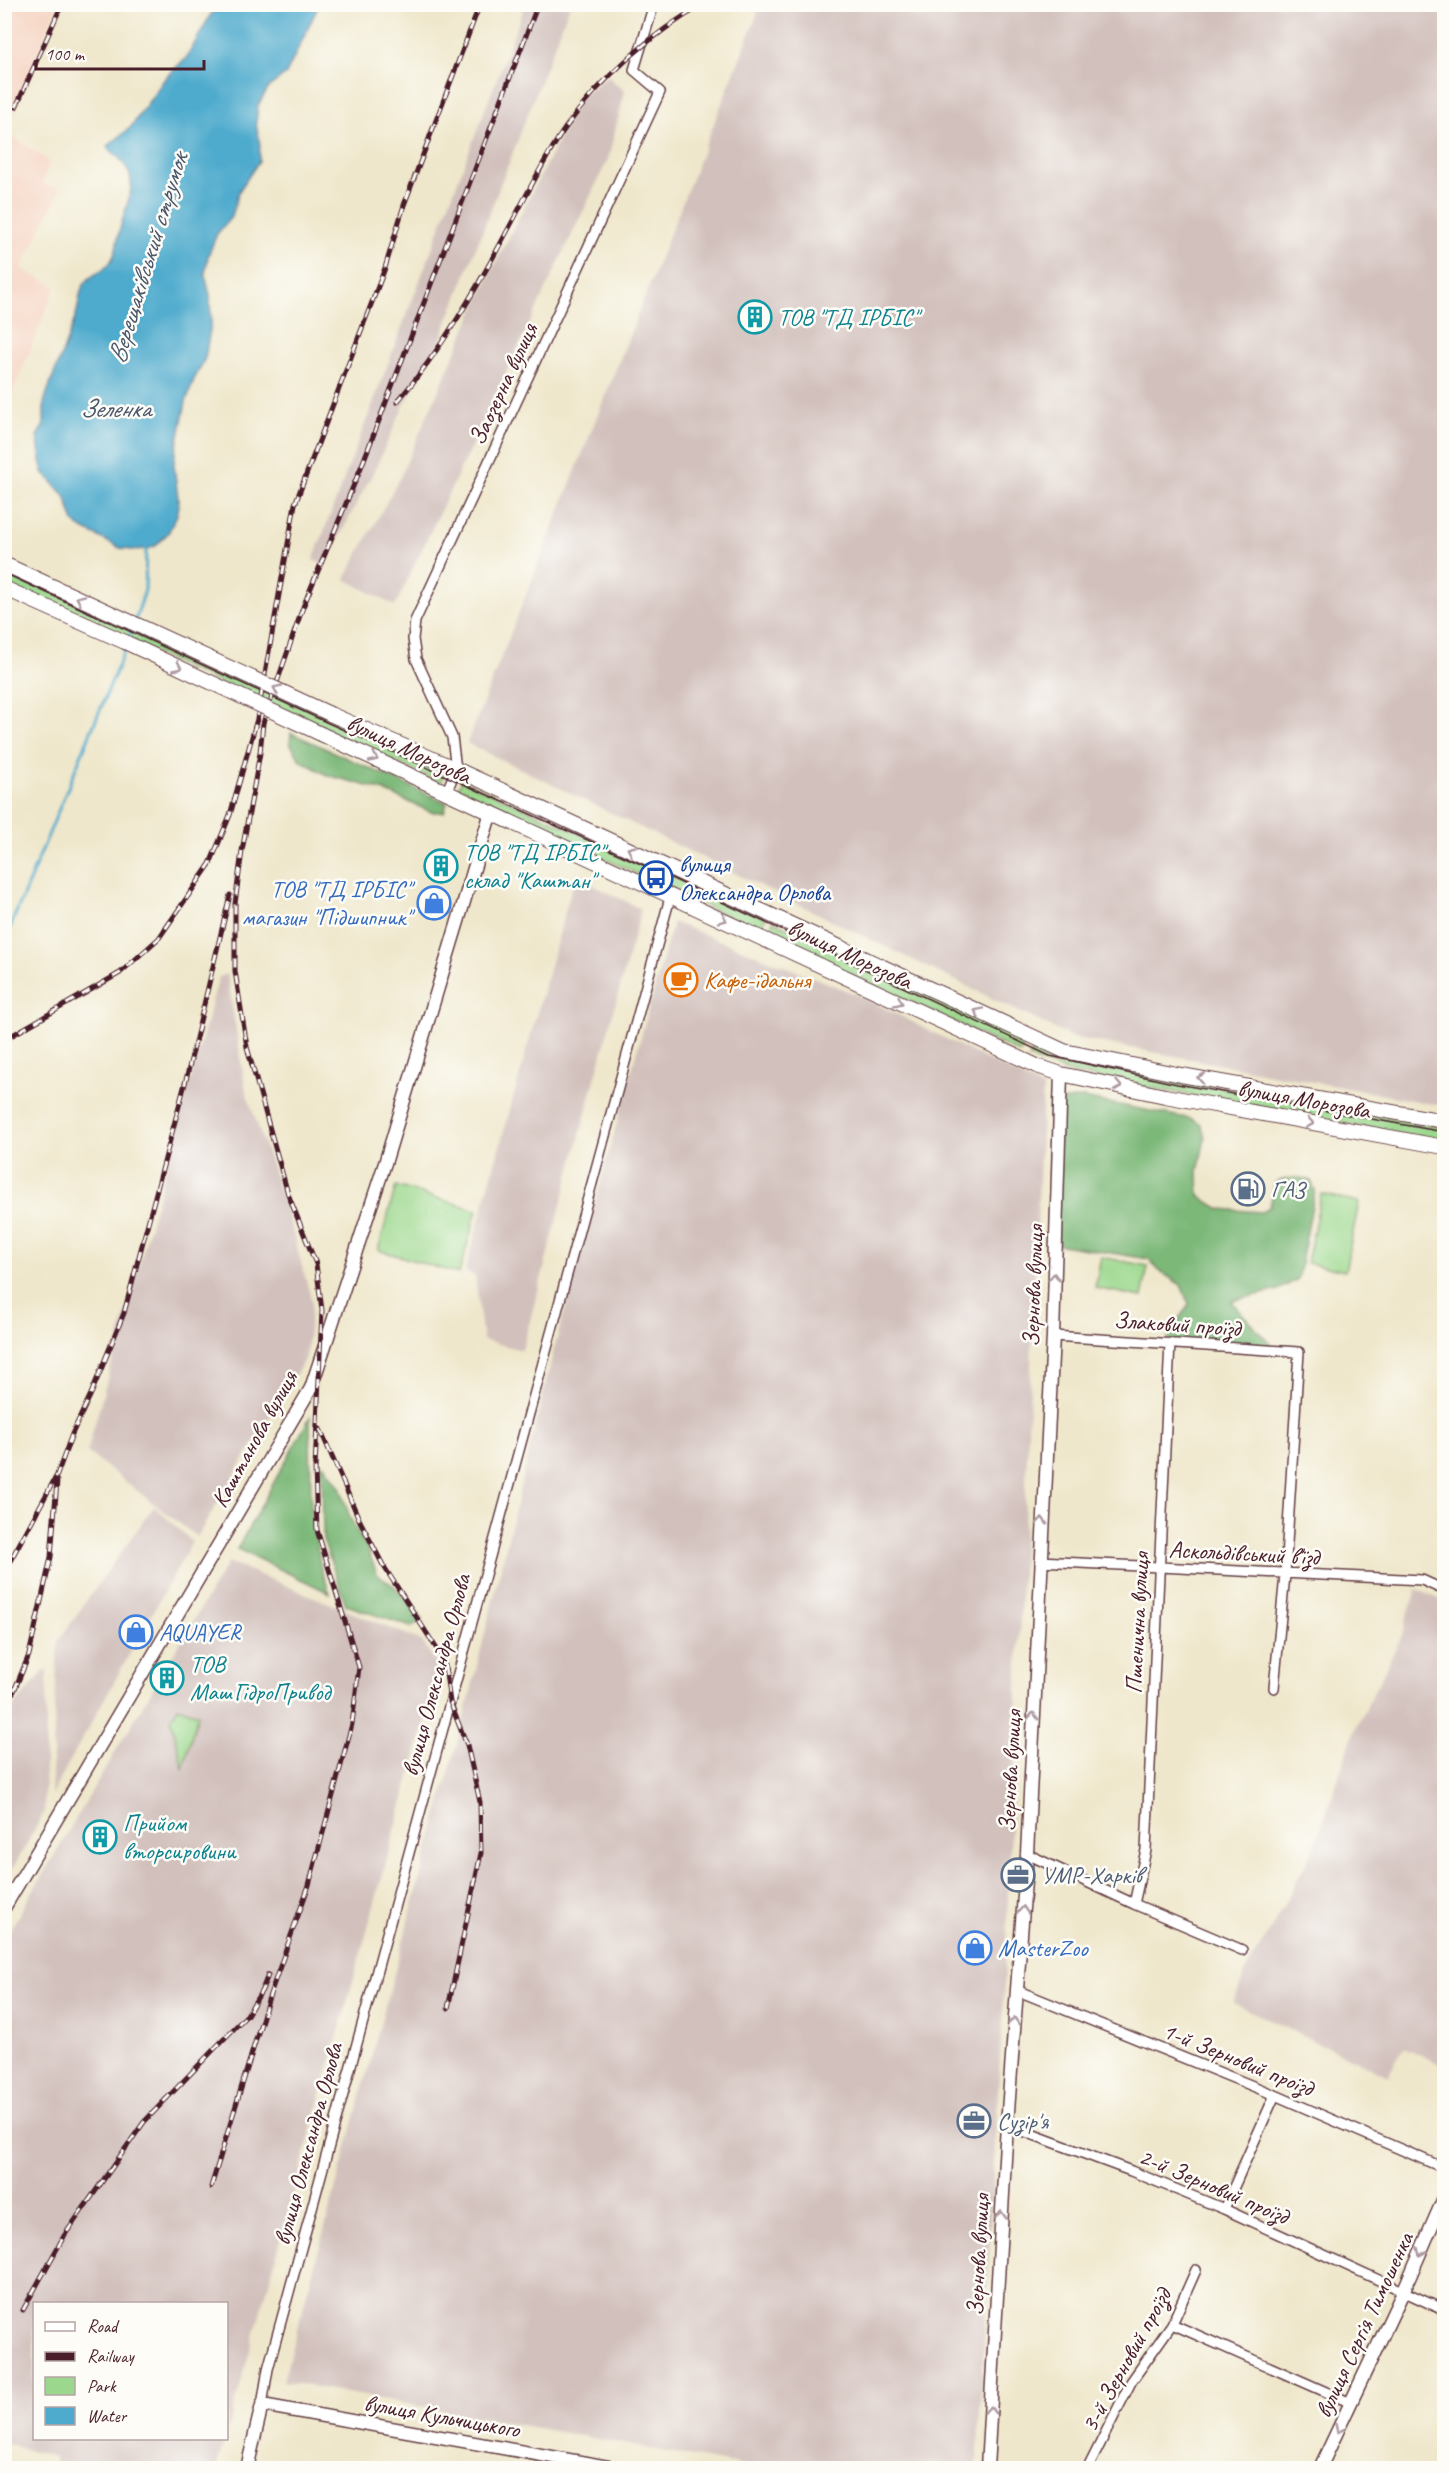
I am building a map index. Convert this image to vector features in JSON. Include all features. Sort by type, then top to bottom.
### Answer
[{"type":"main road","name":"вулиця Морозова","points":[[4,564],[771,914],[1031,1037],[1079,1055],[1444,1121]]},
{"type":"main road","name":"вулиця Морозова","points":[[4,588],[671,894],[1021,1058],[1061,1074],[1444,1147]]},
{"type":"main road","points":[[761,937],[771,914]]},
{"type":"main road","points":[[1021,1058],[1031,1037]]},
{"type":"street","name":"Заозерна вулиця","points":[[447,791],[456,769],[452,737],[416,659],[413,639],[415,621],[660,92],[634,70],[654,4]]},
{"type":"street","name":"Каштанова вулиця","points":[[4,1908],[310,1388],[386,1160],[491,812]]},
{"type":"street","name":"вулиця Олександра Орлова","points":[[247,2469],[271,2358],[671,894]]},
{"type":"street","name":"Зернова вулиця","points":[[987,2469],[1007,2125],[1027,1854],[1053,1336],[1061,1074]]},
{"type":"street","name":"Злаковий проїзд","points":[[1053,1336],[1299,1352],[1285,1575]]},
{"type":"street","name":"Пшенична вулиця","points":[[1134,1904],[1146,1850],[1170,1343]]},
{"type":"street","name":"Аскольдівський в'їзд","points":[[1040,1561],[1285,1575],[1422,1580],[1444,1590]]},
{"type":"street","points":[[1274,1688],[1285,1575]]},
{"type":"street","points":[[1027,1854],[1134,1904],[1242,1950]]},
{"type":"street","name":"1-й Зерновий проїзд","points":[[1016,1990],[1275,2095],[1444,2168]]},
{"type":"street","points":[[1224,2209],[1275,2095]]},
{"type":"street","name":"2-й Зерновий проїзд","points":[[1007,2125],[1131,2171],[1224,2209],[1444,2310]]},
{"type":"street","name":"вулиця Сергія Тимошенка","points":[[1320,2469],[1403,2292],[1444,2198]]},
{"type":"street","name":"3-й Зерновий проїзд","points":[[1088,2469],[1131,2382],[1172,2324],[1196,2270]]},
{"type":"street","points":[[1172,2324],[1352,2403]]},
{"type":"street","name":"вулиця Кульчицького","points":[[262,2405],[614,2469]]},
{"type":"shaded area","points":[[5,4],[57,5],[6,132],[49,161],[43,184],[61,189],[21,269],[56,286],[5,412]]},
{"type":"shaded area","points":[[525,5],[570,5],[438,346],[404,405],[374,471],[324,565],[313,560]]},
{"type":"shaded area","points":[[761,5],[1444,5],[1444,1106],[1071,1037],[467,743]]},
{"type":"shaded area","points":[[607,76],[625,91],[608,159],[395,606],[345,579],[400,477],[494,266],[580,98]]},
{"type":"shaded area","points":[[575,876],[641,909],[522,1350],[483,1340],[475,1276],[465,1271]]},
{"type":"shaded area","points":[[673,922],[863,997],[1043,1088],[1005,1967],[977,2468],[754,2468],[283,2381],[468,1703],[554,1349]]},
{"type":"shaded area","points":[[227,974],[246,1091],[287,1212],[312,1302],[306,1357],[197,1537],[87,1452],[219,977]]},
{"type":"shaded area","points":[[154,1506],[192,1542],[51,1795],[58,1641]]},
{"type":"shaded area","points":[[228,1562],[422,1641],[440,1669],[228,2429],[228,2302],[33,2302],[33,2440],[225,2440],[216,2468],[56,2468],[55,2457],[5,2444],[5,1938]]},
{"type":"shaded area","points":[[1416,1589],[1444,1601],[1444,2066],[1404,2047],[1388,2076],[1233,2003],[1251,1960],[1259,1950],[1314,1849],[1354,1732],[1402,1635]]},
{"type":"shaded area","points":[[47,1668],[44,1813],[5,1882],[5,1716]]},
{"type":"green space","points":[[5,569],[446,771],[441,783],[5,585]]},
{"type":"green space","points":[[291,733],[447,803],[444,812],[431,812],[382,790],[327,775],[300,760],[290,743]]},
{"type":"green space","points":[[462,780],[766,917],[760,931],[457,790]]},
{"type":"green space","points":[[773,921],[1027,1040],[1020,1053],[767,935]]},
{"type":"green space","points":[[1036,1045],[1079,1061],[1444,1128],[1444,1142],[1071,1073],[1029,1058]]},
{"type":"green space","points":[[1083,1098],[1192,1119],[1201,1124],[1205,1138],[1198,1172],[1199,1196],[1220,1209],[1262,1212],[1270,1206],[1275,1183],[1293,1178],[1311,1181],[1315,1190],[1298,1279],[1278,1290],[1231,1301],[1275,1350],[1170,1343],[1168,1338],[1173,1327],[1189,1305],[1181,1285],[1161,1272],[1149,1259],[1056,1244],[1060,1101]]},
{"type":"green space","points":[[396,1186],[477,1210],[459,1274],[378,1250]]},
{"type":"green space","points":[[1321,1194],[1359,1202],[1345,1271],[1307,1263]]},
{"type":"green space","points":[[1101,1257],[1148,1266],[1142,1297],[1095,1288]]},
{"type":"green space","points":[[310,1417],[311,1509],[321,1569],[330,1593],[237,1549]]},
{"type":"green space","points":[[324,1464],[340,1487],[350,1518],[368,1550],[377,1574],[394,1586],[422,1620],[411,1627],[346,1605],[323,1539],[322,1465]]},
{"type":"green space","points":[[178,1707],[198,1714],[183,1768],[171,1719]]},
{"type":"water","name":"Зеленка","points":[[224,4],[319,5],[286,74],[269,87],[258,105],[256,123],[260,145],[259,161],[239,191],[232,216],[217,234],[208,256],[205,275],[210,295],[211,324],[205,358],[186,402],[175,455],[179,506],[177,515],[168,533],[155,546],[131,550],[120,548],[79,527],[74,522],[65,496],[43,472],[37,436],[44,425],[44,403],[73,325],[82,288],[112,260],[130,194],[130,176],[126,167],[107,147],[131,127],[166,77],[187,57],[211,14]]},
{"type":"waterway","name":"Верещаківський струмок","points":[[135,621],[145,590],[146,548]]},
{"type":"waterway","name":"Верещаківський струмок","points":[[128,641],[133,627]]},
{"type":"waterway","name":"Верещаківський струмок","points":[[4,942],[126,647]]},
{"type":"tram line","points":[[4,573],[643,865],[1050,1056],[1177,1084],[1444,1132]]},
{"type":"railway","points":[[16,107],[62,4]]},
{"type":"railway","points":[[4,1040],[120,973],[159,938],[210,864],[230,815],[257,719],[295,504],[385,268],[404,205],[480,4]]},
{"type":"railway","points":[[211,2187],[268,2000],[309,1885],[352,1724],[359,1667],[317,1530],[315,1468],[322,1310],[316,1264],[288,1194],[247,1047],[235,971],[235,904],[242,851],[260,753],[263,723],[303,607],[362,465],[538,4]]},
{"type":"railway","points":[[397,402],[458,317],[485,272],[550,151],[566,127],[611,74],[665,29],[704,4]]},
{"type":"railway","points":[[4,1572],[57,1475],[72,1434],[124,1313],[187,1076],[230,895]]},
{"type":"railway","points":[[320,1429],[359,1519],[383,1565],[444,1660],[450,1702],[467,1745],[480,1802],[481,1853],[448,2008]]},
{"type":"railway","points":[[4,1705],[14,1691],[29,1655],[51,1557],[57,1481]]},
{"type":"railway","points":[[23,2310],[64,2236],[144,2122],[247,2015],[268,1975]]},
{"type":"place","name":"ТОВ \"ТД ІРБІС\"","points":[[755,317]]},
{"type":"place","name":"ТОВ \"ТД ІРБІС\" склад \"Каштан\"","points":[[441,866]]},
{"type":"place","name":"вулиця Олександра Орлова","points":[[656,878]]},
{"type":"place","name":"ТОВ \"ТД ІРБІС\" магазин \"Підшипник\"","points":[[434,903]]},
{"type":"place","name":"Кафе-їдальня","points":[[681,980]]},
{"type":"place","name":"ГАЗ","points":[[1248,1189]]},
{"type":"place","name":"AQUAYER","points":[[136,1632]]},
{"type":"place","name":"ТОВ МашГідроПривод","points":[[167,1678]]},
{"type":"place","name":"Прийом вторсировини","points":[[100,1837]]},
{"type":"place","name":"УМР-Харків","points":[[1018,1875]]},
{"type":"place","name":"MasterZoo","points":[[975,1948]]},
{"type":"place","name":"Сузір'я","points":[[974,2121]]}]
